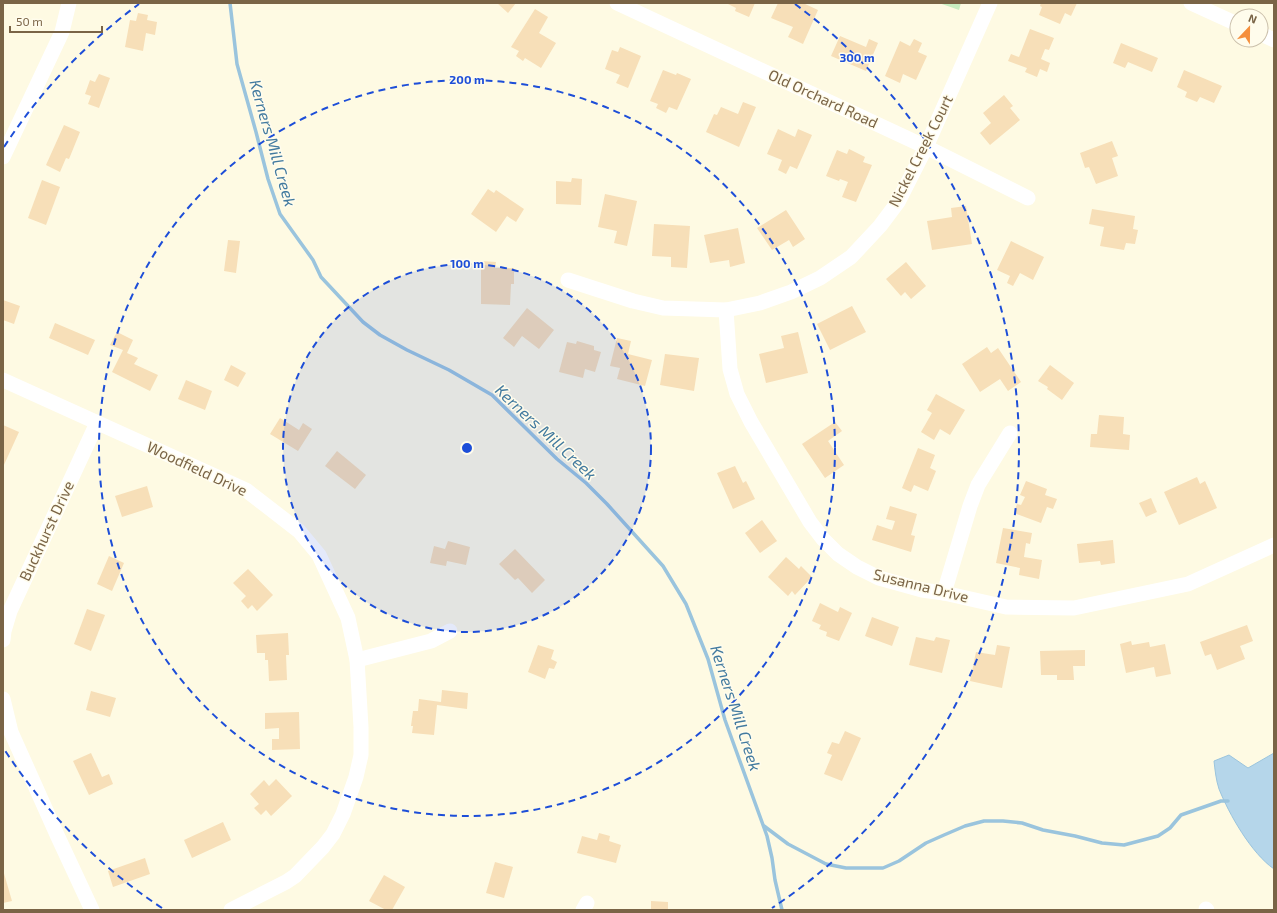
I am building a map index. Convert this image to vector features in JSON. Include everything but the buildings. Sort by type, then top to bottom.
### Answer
[{"type":"street","points":[[3,157],[62,32],[70,3]]},
{"type":"street","name":"Old Orchard Road","points":[[617,3],[926,147],[1028,198]]},
{"type":"street","name":"Nickel Creek Court","points":[[568,280],[633,301],[663,308],[726,310],[760,303],[791,292],[820,278],[851,257],[880,226],[898,202],[926,147],[990,3]]},
{"type":"street","points":[[1191,3],[1229,20]]},
{"type":"street","name":"Susanna Drive","points":[[726,310],[730,369],[737,394],[751,422],[810,522],[823,539],[838,554],[857,567],[879,578],[922,590],[944,593],[1006,607],[1074,608],[1188,584],[1274,545]]},
{"type":"street","name":"Woodfield Drive","points":[[3,380],[246,490],[299,531],[319,555],[348,618],[357,660],[361,755],[356,777],[343,814],[333,834],[323,847],[295,876],[231,910]]},
{"type":"street","name":"Buckhurst Drive","points":[[3,640],[10,611],[97,423]]},
{"type":"street","points":[[944,593],[970,506],[978,485],[1010,433]]},
{"type":"street","points":[[357,660],[431,641],[450,631]]},
{"type":"street","points":[[3,699],[11,732],[92,910]]},
{"type":"green space","points":[[939,3],[961,3],[959,10]]},
{"type":"water","points":[[1274,753],[1274,869],[1257,853],[1235,821],[1219,789],[1214,761],[1229,755],[1248,768]]},
{"type":"waterway","name":"Kerners Mill Creek","points":[[230,3],[237,64],[268,179],[280,214],[313,260],[321,277],[363,322],[380,335],[449,370],[492,395],[557,459],[586,483],[663,566],[686,604],[708,659],[725,720],[767,836],[782,910]]},
{"type":"waterway","points":[[764,826],[788,844],[826,864],[846,868],[883,868],[899,861],[926,843],[965,826],[984,821],[1022,823],[1043,830],[1102,843],[1124,845],[1158,836],[1170,828],[1181,815],[1221,801],[1228,801]]}]
